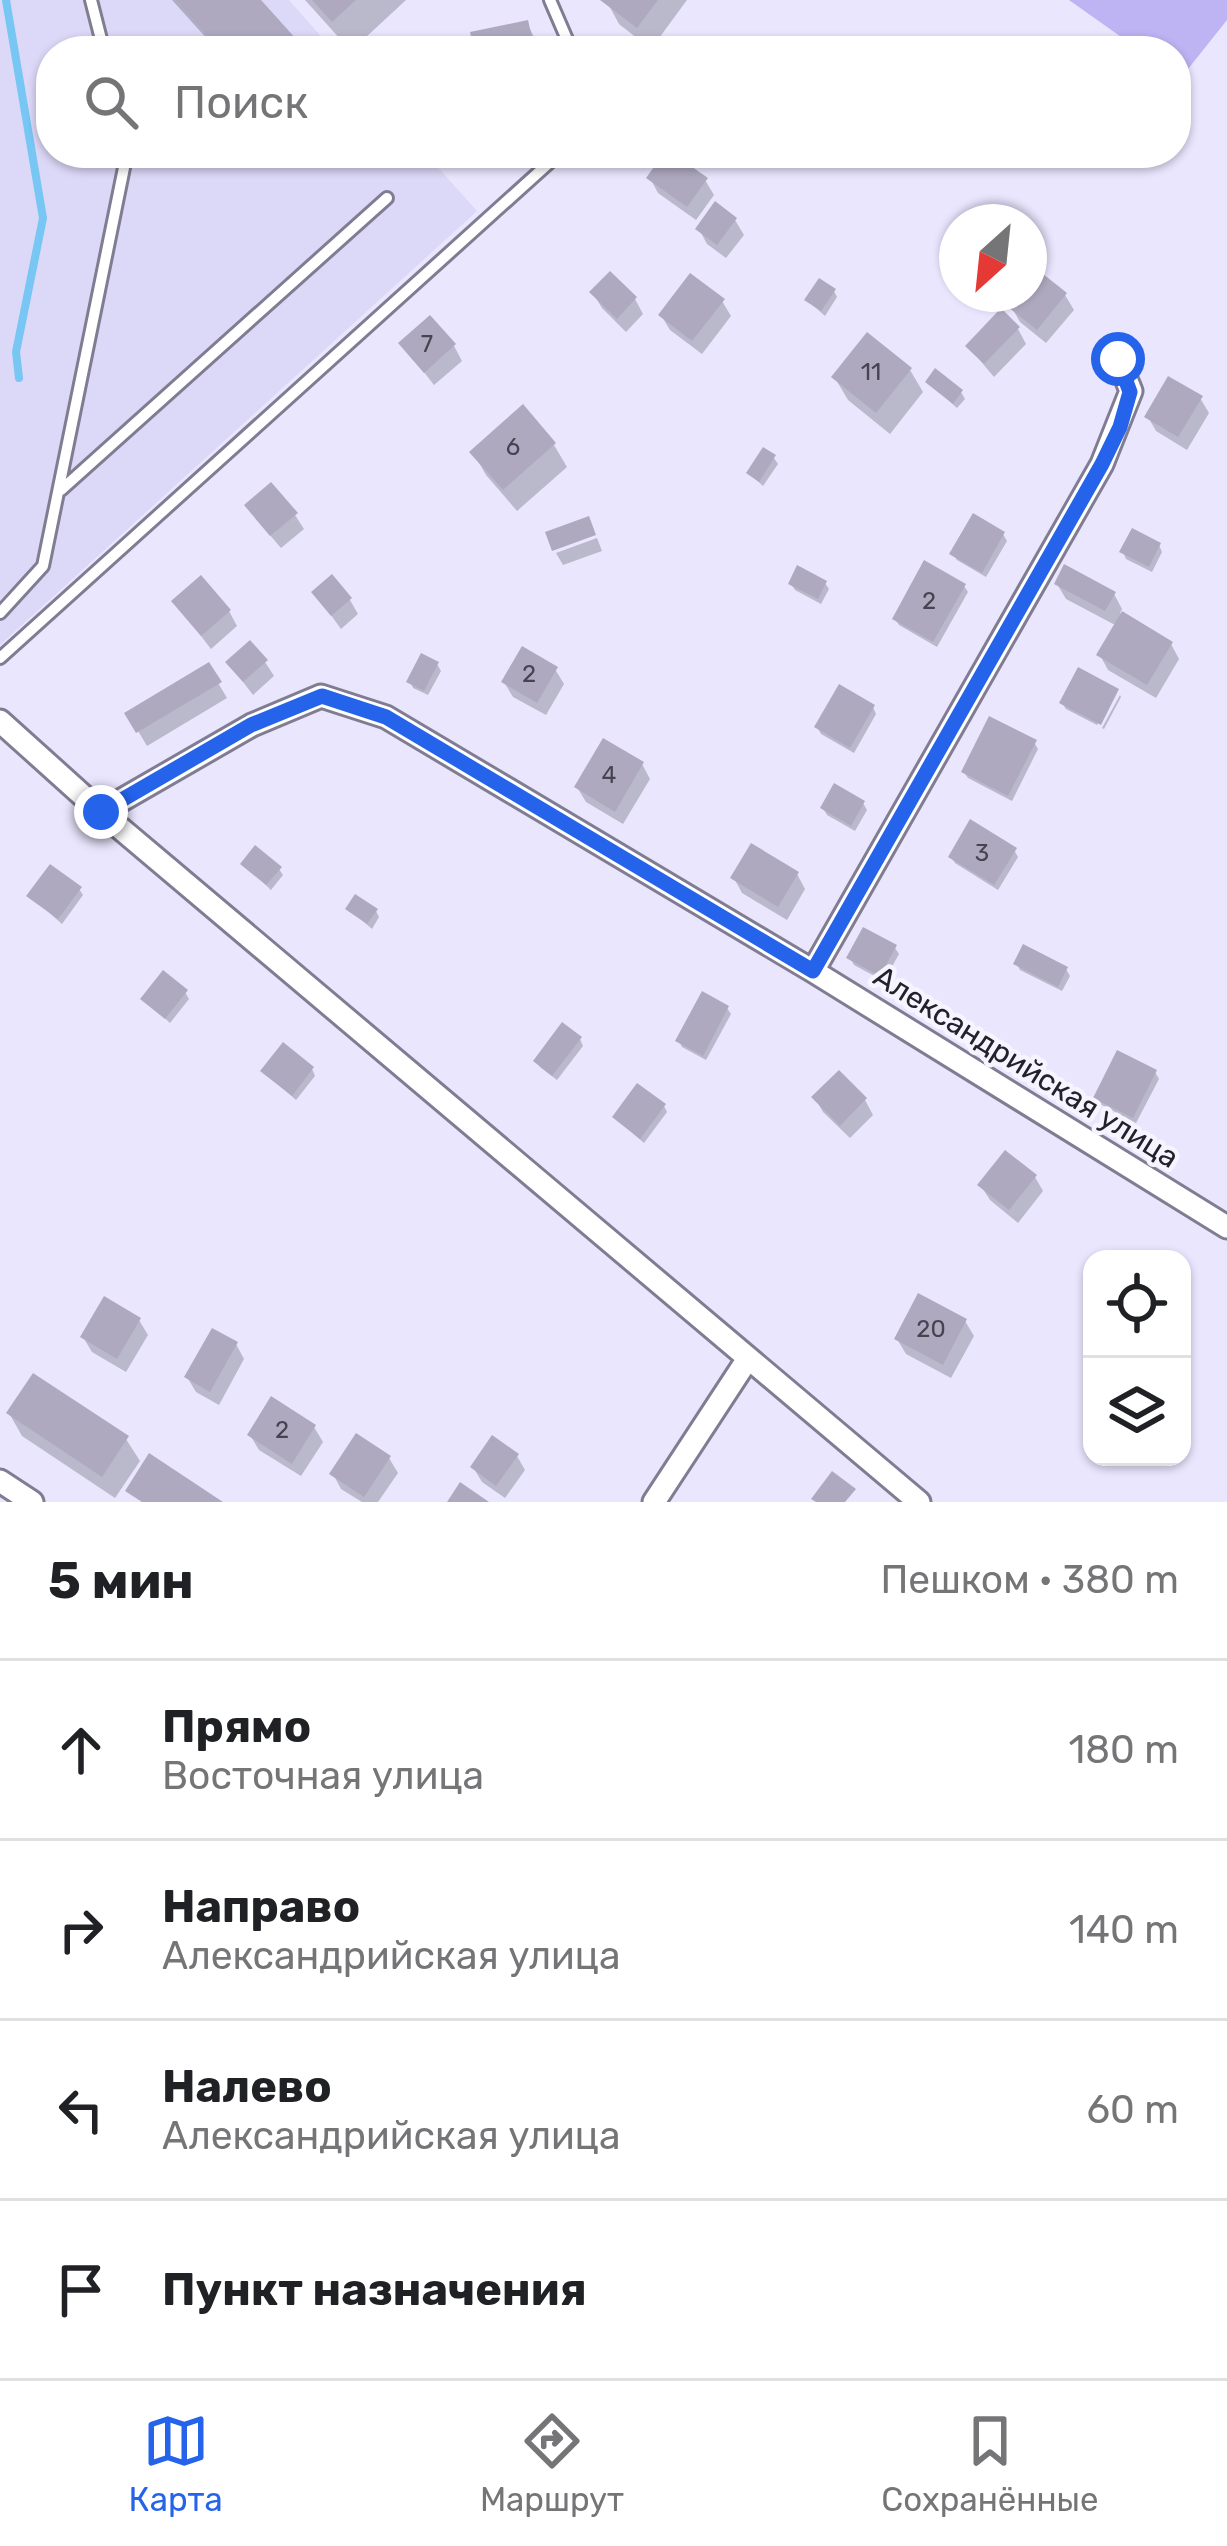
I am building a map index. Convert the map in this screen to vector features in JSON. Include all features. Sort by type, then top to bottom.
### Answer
[{"type":"street","points":[[813,971],[1102,464],[1130,392],[1118,359]]},
{"type":"street","name":"Александрийская улица","points":[[101,812],[251,725],[322,696],[386,717],[813,971],[1227,1227]]},
{"type":"street","points":[[0,721],[101,812],[919,1502]]},
{"type":"street","points":[[654,1502],[747,1360]]},
{"type":"street","points":[[0,1481],[32,1502]]},
{"type":"lane","points":[[91,0],[100,36]]},
{"type":"lane","points":[[550,0],[566,36]]},
{"type":"lane","points":[[0,613],[43,566],[124,168]]},
{"type":"lane","points":[[0,658],[543,168]]},
{"type":"lane","points":[[58,492],[387,198]]},
{"type":"shaded area","points":[[0,0],[289,0],[321,36],[36,36],[36,168],[438,168],[477,211],[0,645]]},
{"type":"shaded area","points":[[1069,0],[1227,0],[1227,20],[1191,65],[1191,36],[1120,36]]},
{"type":"building","points":[[176,0],[261,0],[293,36],[208,36]]},
{"type":"building","points":[[312,0],[356,0],[332,22]]},
{"type":"building","points":[[600,0],[658,0],[637,28]]},
{"type":"building","points":[[528,20],[532,36],[471,36],[470,32]]},
{"type":"building","points":[[653,168],[694,168],[708,178],[687,207],[646,178]]},
{"type":"building","points":[[715,201],[737,218],[717,245],[695,229]]},
{"type":"building","points":[[610,271],[637,297],[617,319],[589,292]]},
{"type":"building","points":[[690,273],[725,299],[692,341],[658,315]]},
{"type":"building","points":[[1047,277],[1067,293],[1037,330],[1014,312],[1047,312]]},
{"type":"building","points":[[819,278],[836,289],[821,311],[804,300]]},
{"type":"building","points":[[997,312],[1005,312],[1020,327],[984,364],[965,346]]},
{"type":"building","points":[[430,315],[456,344],[424,373],[398,343]]},
{"type":"building","points":[[867,332],[912,368],[876,413],[831,377]]},
{"type":"building","points":[[935,368],[963,390],[953,404],[925,382]]},
{"type":"building","points":[[1168,376],[1203,396],[1178,437],[1144,417]]},
{"type":"building","points":[[523,404],[556,443],[503,490],[469,452]]},
{"type":"building","points":[[763,447],[776,455],[759,482],[746,473]]},
{"type":"building","points":[[271,482],[298,513],[270,536],[244,505]]},
{"type":"building","points":[[973,513],[1005,532],[982,573],[949,554]]},
{"type":"building","points":[[589,516],[596,535],[552,551],[545,532]]},
{"type":"building","points":[[1132,528],[1161,543],[1149,567],[1119,552]]},
{"type":"building","points":[[924,560],[966,584],[933,642],[892,619]]},
{"type":"building","points":[[1064,564],[1116,592],[1105,611],[1054,584]]},
{"type":"building","points":[[797,565],[827,581],[818,599],[788,584]]},
{"type":"building","points":[[332,574],[352,598],[331,616],[311,592]]},
{"type":"building","points":[[201,575],[231,610],[201,636],[171,601]]},
{"type":"building","points":[[1122,611],[1173,642],[1147,685],[1096,655]]},
{"type":"building","points":[[250,640],[268,660],[243,682],[225,662]]},
{"type":"building","points":[[522,646],[558,667],[537,703],[501,682]]},
{"type":"building","points":[[421,653],[439,662],[424,691],[406,682]]},
{"type":"building","points":[[209,662],[222,682],[136,733],[124,713]]},
{"type":"building","points":[[1078,667],[1119,689],[1101,725],[1059,703]]},
{"type":"building","points":[[839,684],[875,705],[850,748],[814,727]]},
{"type":"building","points":[[989,716],[1037,740],[1008,796],[961,772]]},
{"type":"building","points":[[603,738],[644,762],[615,812],[574,787]]},
{"type":"building","points":[[834,783],[865,801],[851,826],[820,808]]},
{"type":"building","points":[[970,819],[1017,848],[994,885],[948,857]]},
{"type":"building","points":[[751,843],[799,872],[778,907],[730,878]]},
{"type":"building","points":[[255,845],[282,867],[266,885],[240,864]]},
{"type":"building","points":[[50,864],[82,887],[58,919],[26,896]]},
{"type":"building","points":[[355,894],[378,909],[367,924],[345,909]]},
{"type":"building","points":[[863,927],[897,945],[880,976],[846,958]]},
{"type":"building","points":[[1023,944],[1068,967],[1058,987],[1013,964]]},
{"type":"building","points":[[163,970],[188,990],[165,1019],[140,999]]},
{"type":"building","points":[[702,991],[729,1006],[703,1056],[675,1041]]},
{"type":"building","points":[[562,1022],[582,1037],[552,1076],[533,1061]]},
{"type":"building","points":[[283,1042],[314,1067],[292,1096],[260,1071]]},
{"type":"building","points":[[1117,1050],[1157,1070],[1133,1118],[1093,1098]]},
{"type":"building","points":[[839,1070],[867,1098],[840,1126],[811,1097]]},
{"type":"building","points":[[637,1083],[666,1104],[640,1139],[612,1117]]},
{"type":"building","points":[[1005,1150],[1037,1175],[1009,1210],[977,1185]]},
{"type":"building","points":[[918,1293],[967,1319],[943,1365],[894,1339]]},
{"type":"building","points":[[104,1296],[141,1318],[117,1359],[80,1337]]},
{"type":"building","points":[[212,1328],[238,1342],[210,1392],[184,1377]]},
{"type":"building","points":[[33,1373],[129,1436],[102,1477],[6,1413]]},
{"type":"building","points":[[271,1396],[316,1425],[292,1464],[247,1435]]},
{"type":"building","points":[[356,1433],[391,1456],[364,1497],[329,1474]]},
{"type":"building","points":[[492,1435],[519,1454],[496,1486],[470,1467]]},
{"type":"building","points":[[149,1453],[223,1502],[142,1502],[125,1491]]},
{"type":"building","points":[[832,1471],[856,1489],[845,1502],[811,1499]]},
{"type":"building","points":[[460,1482],[489,1502],[447,1502]]},
{"type":"waterway","points":[[6,0],[43,218],[16,352],[19,378]]},
{"type":"route","points":[[101,812],[251,725],[322,696],[386,717],[813,971],[1102,464],[1130,392],[1118,359]]}]
